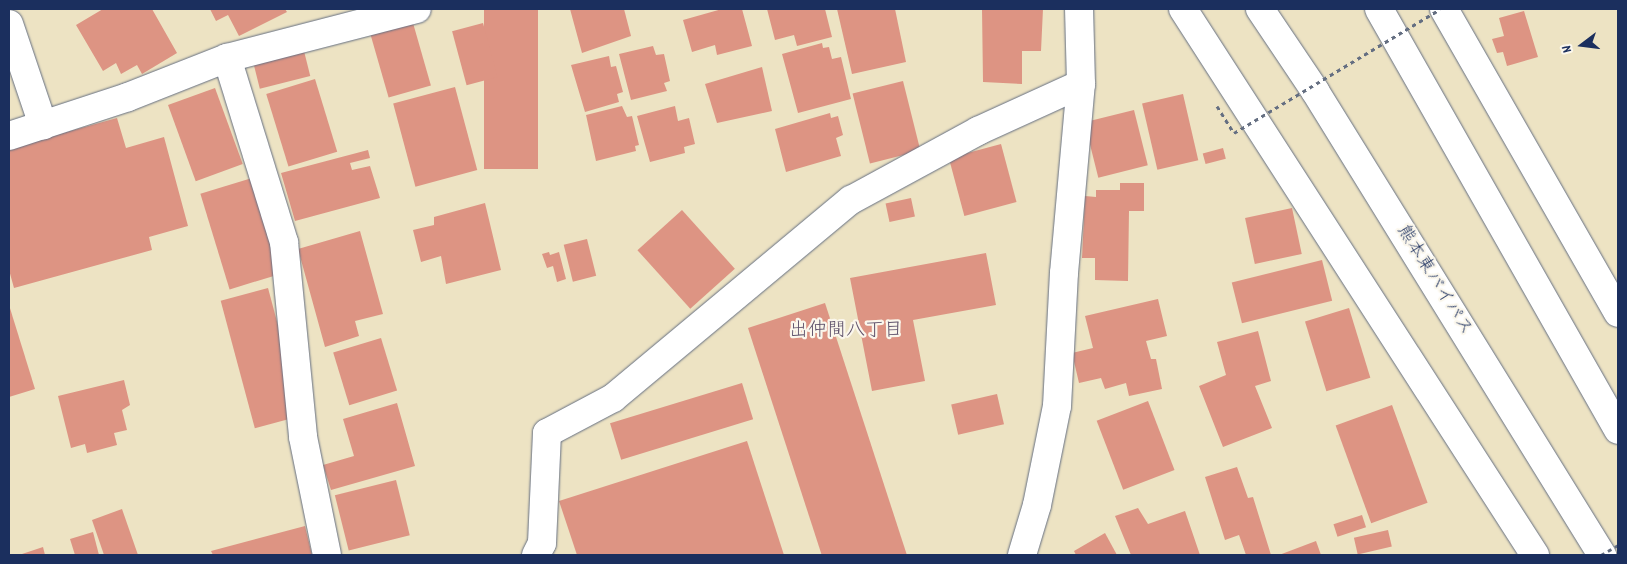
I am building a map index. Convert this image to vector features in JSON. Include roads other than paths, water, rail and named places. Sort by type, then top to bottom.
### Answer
[{"type":"main road","points":[[9,136],[128,97],[227,58],[417,9]]},
{"type":"main road","points":[[1022,555],[1037,504],[1057,406],[1064,273],[1081,84],[1079,9]]},
{"type":"main road","points":[[1184,9],[1535,555]]},
{"type":"main road","name":"熊本東バイパス","points":[[1260,9],[1315,91],[1602,555]]},
{"type":"main road","points":[[1379,9],[1618,430]]},
{"type":"main road","points":[[1444,9],[1618,313]]},
{"type":"main road","points":[[9,24],[43,125]]},
{"type":"main road","points":[[227,58],[284,242],[303,437],[327,555]]},
{"type":"main road","points":[[536,555],[542,543],[547,433],[613,398],[851,200],[978,131],[1081,84]]},
{"type":"district","name":"出仲間八丁目","points":[[846,332]]}]
